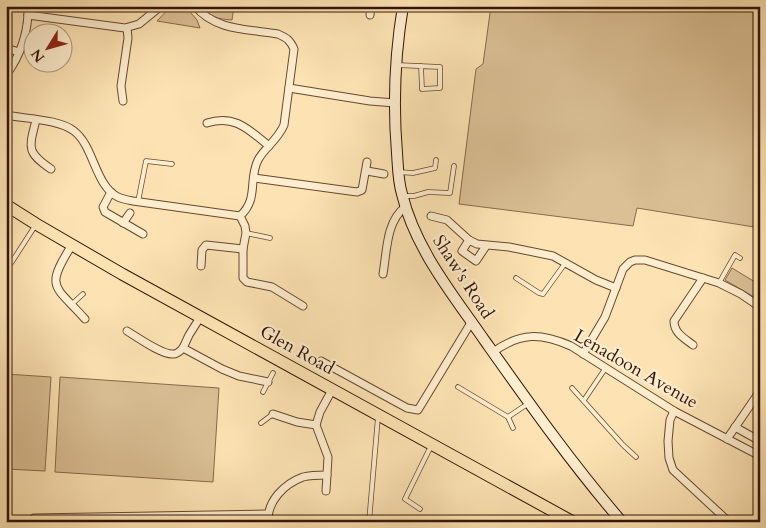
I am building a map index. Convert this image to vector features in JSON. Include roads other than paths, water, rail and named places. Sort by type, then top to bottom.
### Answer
[{"type":"main road","name":"Glen Road","points":[[7,206],[72,245],[432,444],[552,517],[572,522]]},
{"type":"street","points":[[6,75],[14,64],[19,52],[27,25],[28,6]]},
{"type":"street","points":[[28,15],[127,28],[139,24],[161,6]]},
{"type":"street","points":[[6,115],[63,125],[73,130],[86,146],[104,183],[118,197],[138,202],[240,216],[249,206],[258,160],[280,135],[284,125],[294,49],[290,41],[278,34],[218,24],[207,19],[195,6]]},
{"type":"street","points":[[370,15],[371,6]]},
{"type":"street","name":"Shaw's Road","points":[[403,6],[395,103],[398,172],[405,207],[422,246],[493,352],[611,517],[622,522]]},
{"type":"street","points":[[123,101],[121,86],[128,38],[127,28]]},
{"type":"street","points":[[6,48],[19,52]]},
{"type":"street","points":[[289,88],[370,101],[395,103]]},
{"type":"street","points":[[36,120],[30,144],[32,152],[51,169]]},
{"type":"street","points":[[208,123],[218,120],[241,124],[269,146]]},
{"type":"street","points":[[254,178],[357,192],[362,190],[367,172],[367,162]]},
{"type":"street","points":[[367,172],[384,174]]},
{"type":"street","points":[[111,192],[104,207],[105,212],[143,234]]},
{"type":"street","points":[[383,274],[391,226],[405,207]]},
{"type":"street","points":[[123,223],[130,212]]},
{"type":"street","points":[[240,216],[246,233],[243,249],[243,278],[247,282],[272,288],[303,306]]},
{"type":"street","points":[[431,216],[447,220],[469,240],[486,246],[509,247],[543,253],[566,262],[589,277],[616,288]]},
{"type":"street","points":[[469,240],[462,251],[476,261],[486,246]]},
{"type":"street","points":[[72,245],[58,267],[57,289],[85,319]]},
{"type":"street","points":[[200,266],[202,250],[206,245],[243,249]]},
{"type":"street","points":[[583,354],[605,317],[623,269],[635,260],[646,260],[718,283],[760,306]]},
{"type":"street","points":[[693,345],[678,334],[674,328],[674,321],[703,278]]},
{"type":"street","points":[[127,331],[164,352],[179,353],[201,316]]},
{"type":"street","points":[[321,361],[407,408],[418,410],[472,321]]},
{"type":"street","name":"Lenadoon Avenue","points":[[493,352],[514,341],[534,336],[554,339],[583,354],[674,411],[760,456]]},
{"type":"street","points":[[183,348],[239,376],[268,382]]},
{"type":"street","points":[[326,491],[328,456],[316,425],[320,412],[332,390]]},
{"type":"street","points":[[726,439],[760,391]]},
{"type":"street","points":[[674,411],[670,420],[668,441],[669,458],[673,470],[729,522]]},
{"type":"street","points":[[274,414],[297,422],[316,425]]},
{"type":"street","points":[[735,427],[760,441]]},
{"type":"street","points":[[34,518],[41,520],[267,518],[272,502],[284,488],[302,477],[327,475]]},
{"type":"lane","points":[[397,65],[422,66],[440,67],[440,88],[422,89],[422,66]]},
{"type":"lane","points":[[398,172],[413,173],[435,168],[436,160]]},
{"type":"lane","points":[[138,202],[146,161],[172,164]]},
{"type":"lane","points":[[402,196],[414,196],[428,192],[450,193],[454,166]]},
{"type":"lane","points":[[6,270],[36,224]]},
{"type":"lane","points":[[246,233],[270,238]]},
{"type":"lane","points":[[718,283],[735,255],[740,258]]},
{"type":"lane","points":[[516,278],[539,294],[542,294],[566,262]]},
{"type":"lane","points":[[72,304],[83,294]]},
{"type":"lane","points":[[584,400],[605,369]]},
{"type":"lane","points":[[263,392],[272,373]]},
{"type":"lane","points":[[458,387],[508,417],[513,428]]},
{"type":"lane","points":[[572,388],[636,457]]},
{"type":"lane","points":[[508,417],[529,403]]},
{"type":"lane","points":[[261,423],[274,414]]},
{"type":"lane","points":[[369,522],[378,415]]},
{"type":"lane","points":[[420,509],[405,499],[432,444]]},
{"type":"lane","points":[[713,522],[721,513]]},
{"type":"lane","points":[[18,522],[34,518]]}]
